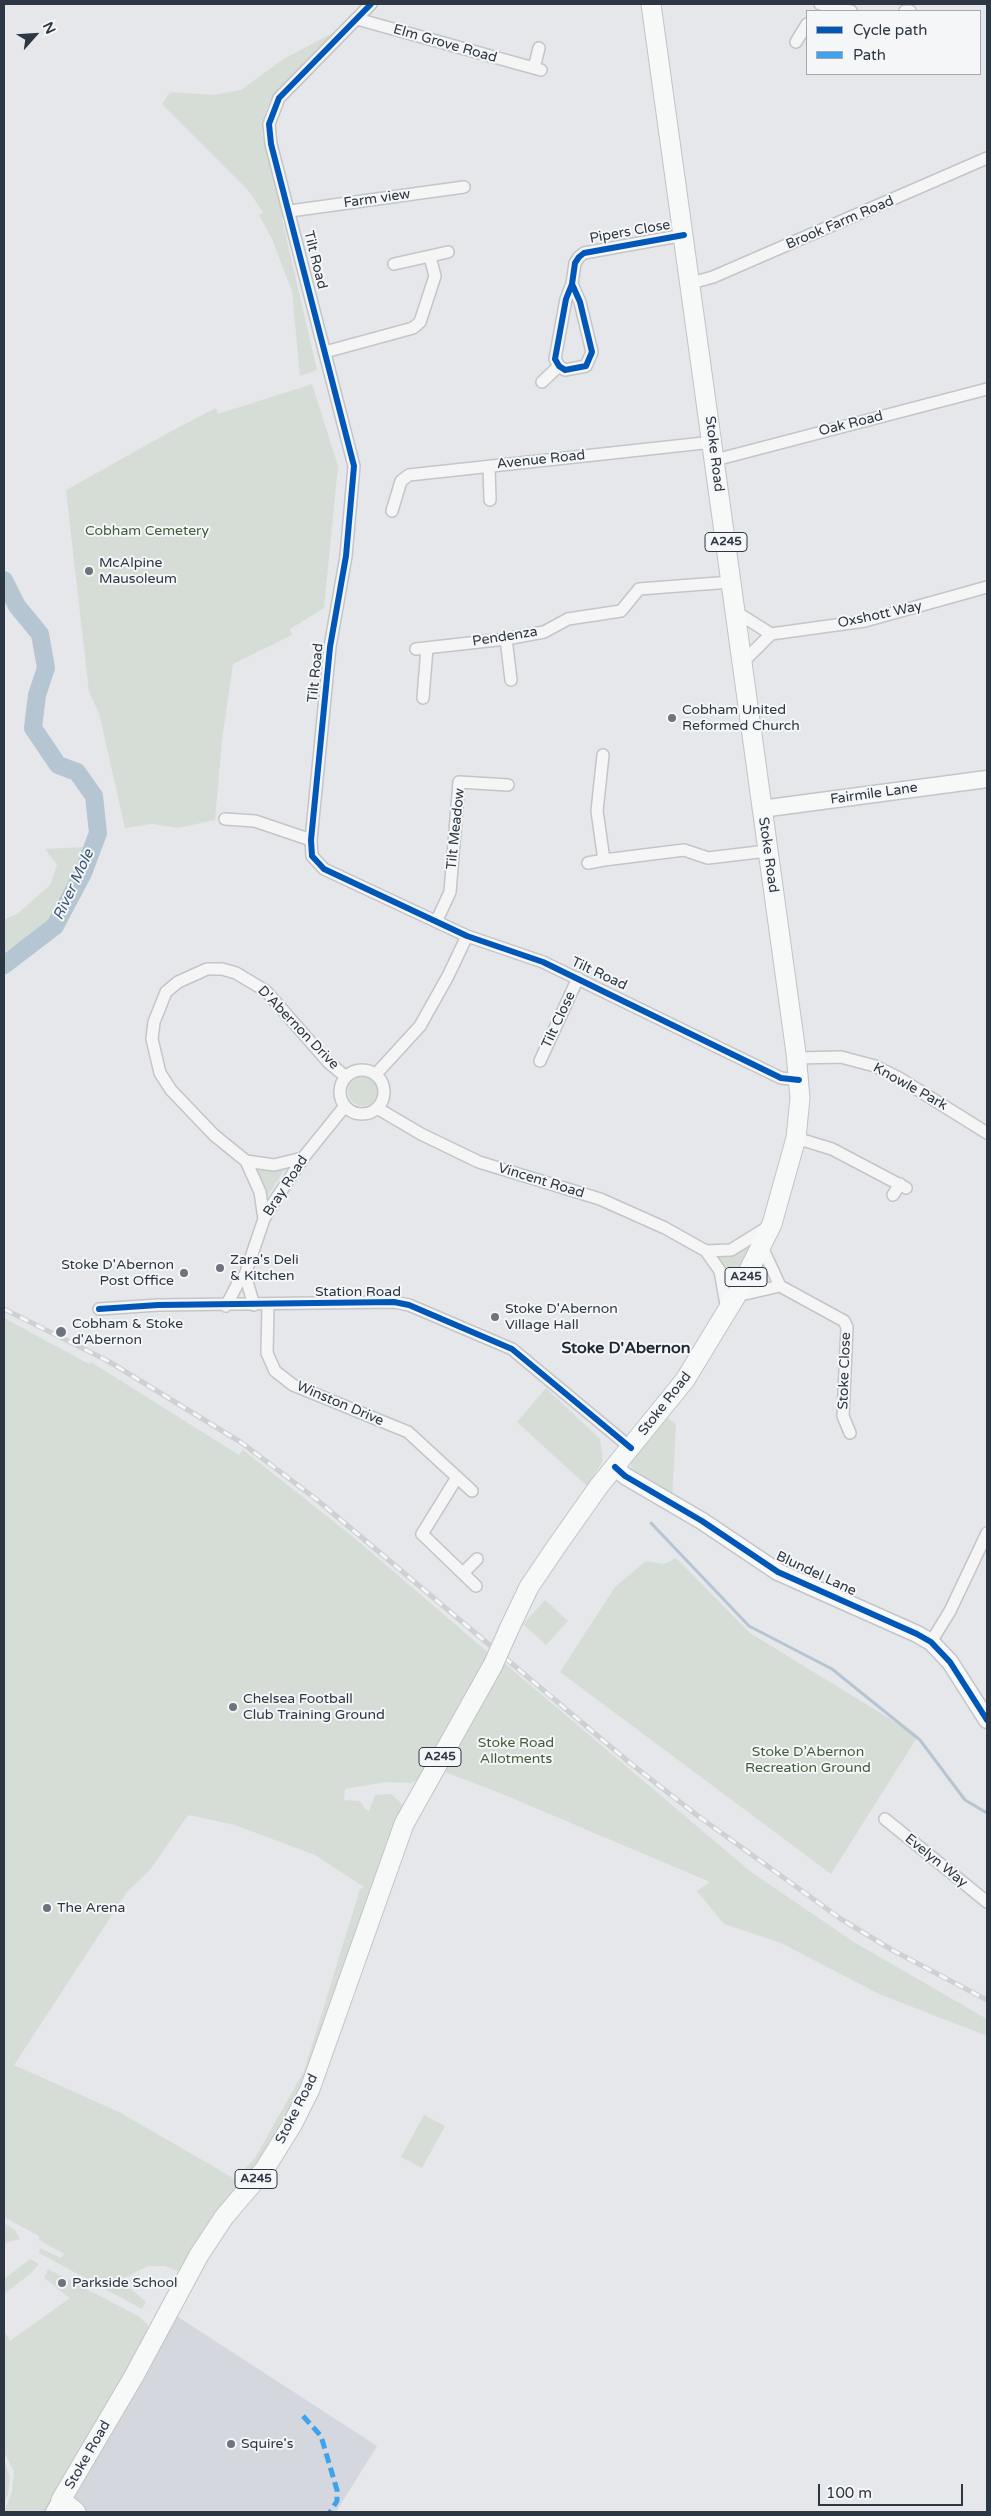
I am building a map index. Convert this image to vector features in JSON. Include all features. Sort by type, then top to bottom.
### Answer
[{"type":"main road","name":"Stoke Road","points":[[58,2506],[134,2376],[199,2255],[224,2217],[264,2170],[292,2125],[310,2089],[404,1824],[493,1665],[529,1587],[576,1517],[685,1380],[732,1303],[772,1224],[796,1138],[800,1098],[799,1080],[691,283],[651,4]]},
{"type":"main road","name":"A245","points":[[58,2506],[76,2512]]},
{"type":"street","name":"Tilt Road","points":[[371,4],[295,79],[279,98],[271,116],[269,135],[354,466],[346,556],[330,647],[311,840],[312,856],[324,869],[437,920],[467,936],[529,956],[782,1078],[799,1080]]},
{"type":"street","points":[[820,4],[847,10]]},
{"type":"street","name":"Elm Grove Road","points":[[357,19],[537,69],[539,48]]},
{"type":"street","points":[[796,42],[806,26]]},
{"type":"street","name":"Brook Farm Road","points":[[691,283],[713,277],[987,158]]},
{"type":"street","name":"Farm view","points":[[290,211],[464,187]]},
{"type":"street","name":"Pipers Close","points":[[559,366],[555,359],[566,299],[572,284],[575,263],[584,253],[684,235]]},
{"type":"street","points":[[394,264],[448,252]]},
{"type":"street","points":[[325,352],[413,328],[420,322],[434,276],[430,257]]},
{"type":"street","points":[[542,382],[559,366],[565,370],[586,366],[592,352],[580,302],[572,284]]},
{"type":"street","name":"Oak Road","points":[[714,451],[987,389]]},
{"type":"street","name":"Avenue Road","points":[[392,511],[401,482],[409,475],[489,466],[714,451]]},
{"type":"street","points":[[489,466],[490,500]]},
{"type":"street","name":"Pendenza","points":[[423,698],[421,649],[506,639],[544,632],[568,619],[621,611],[639,589],[731,582]]},
{"type":"street","name":"Oxshott Way","points":[[771,634],[865,621],[987,587]]},
{"type":"street","points":[[736,612],[771,634],[743,662]]},
{"type":"street","points":[[506,639],[511,680]]},
{"type":"street","points":[[603,755],[597,811],[604,860]]},
{"type":"street","name":"Fairmile Lane","points":[[761,809],[987,779]]},
{"type":"street","name":"Tilt Meadow","points":[[437,920],[450,892],[459,782],[508,785]]},
{"type":"street","points":[[225,819],[255,821],[311,840]]},
{"type":"street","points":[[588,863],[684,850],[708,858],[767,851]]},
{"type":"street","points":[[376,1074],[420,1026],[448,976],[467,936]]},
{"type":"street","name":"D'Abernon Drive","points":[[264,1219],[260,1192],[246,1161],[214,1135],[171,1090],[160,1074],[153,1048],[154,1022],[166,992],[178,982],[207,969],[222,969],[252,980],[266,991],[328,1062],[346,1077]]},
{"type":"street","name":"Tilt Close","points":[[540,1061],[578,978]]},
{"type":"street","name":"Knowle Park","points":[[796,1058],[842,1057],[875,1066],[899,1078],[987,1133]]},
{"type":"street","points":[[357,1070],[370,1071],[376,1074],[383,1084],[384,1090],[378,1108],[372,1112],[357,1113],[345,1106],[340,1088],[346,1077],[357,1070]]},
{"type":"street","name":"Bray Road","points":[[226,1306],[238,1283],[245,1276],[264,1219],[303,1158],[345,1106]]},
{"type":"street","name":"Vincent Road","points":[[378,1108],[421,1134],[464,1155],[510,1173],[600,1200],[665,1228],[706,1251],[716,1262],[732,1303]]},
{"type":"street","points":[[796,1138],[832,1149],[903,1186],[893,1195]]},
{"type":"street","points":[[246,1161],[274,1165],[303,1158]]},
{"type":"street","points":[[706,1251],[731,1250],[772,1224]]},
{"type":"street","points":[[732,1303],[780,1286],[762,1247]]},
{"type":"street","points":[[245,1276],[254,1305]]},
{"type":"street","name":"Stoke Close","points":[[780,1286],[844,1321],[847,1327],[843,1416],[850,1432]]},
{"type":"street","name":"Station Road","points":[[99,1308],[158,1305],[226,1306],[394,1302],[409,1305],[512,1349],[631,1448]]},
{"type":"street","name":"Winston Drive","points":[[268,1305],[266,1353],[274,1371],[294,1385],[408,1432],[456,1479],[472,1491]]},
{"type":"street","name":"Blundel Lane","points":[[615,1467],[625,1476],[702,1521],[778,1572],[931,1642],[950,1662],[987,1720]]},
{"type":"street","points":[[456,1479],[422,1534],[476,1586]]},
{"type":"street","points":[[931,1642],[950,1611],[987,1533]]},
{"type":"street","points":[[463,1573],[477,1559]]},
{"type":"street","name":"Evelyn Way","points":[[884,1819],[987,1902]]},
{"type":"shaded area","points":[[175,2315],[377,2446],[336,2512],[85,2512],[69,2497]]},
{"type":"green space","points":[[338,30],[274,94],[266,109],[262,134],[285,210],[282,219],[317,370],[300,376],[292,291],[272,239],[259,215],[263,212],[247,189],[162,104],[170,92],[214,95],[241,90],[282,60]]},
{"type":"green space","name":"Cobham Cemetery","points":[[312,384],[338,466],[324,608],[290,629],[292,635],[233,664],[222,740],[215,820],[178,828],[153,824],[125,828],[99,713],[89,692],[66,490],[216,408],[218,414]]},
{"type":"green space","points":[[85,847],[51,918],[18,944],[4,952],[4,920],[17,914],[50,885],[57,865],[45,849]]},
{"type":"green space","points":[[363,1076],[369,1077],[377,1085],[377,1097],[369,1105],[363,1106],[357,1105],[349,1097],[348,1091],[349,1085],[357,1077]]},
{"type":"green space","points":[[287,1166],[265,1200],[252,1167]]},
{"type":"green space","points":[[759,1238],[729,1297],[714,1256],[738,1252]]},
{"type":"green space","name":"Chelsea Football Club Training Ground","points":[[4,1318],[89,1364],[91,1362],[239,1455],[243,1450],[352,1536],[491,1655],[420,1779],[411,1783],[386,1782],[345,1789],[344,1800],[359,1801],[369,1811],[375,1795],[391,1794],[402,1804],[402,1814],[289,2125],[182,2273],[165,2266],[148,2266],[124,2278],[118,2287],[131,2289],[146,2302],[142,2309],[39,2253],[40,2248],[61,2258],[64,2254],[39,2240],[39,2236],[4,2217]],"holes":[[[188,1815],[235,1825],[315,1855],[364,1887],[360,1889],[304,2071],[255,2158],[235,2179],[119,2112],[14,2065],[127,1892],[150,1870]]]},
{"type":"green space","points":[[546,1388],[600,1439],[603,1461],[587,1486],[517,1422]]},
{"type":"green space","points":[[668,1418],[676,1424],[672,1501],[631,1474],[631,1462]]},
{"type":"green space","name":"Stoke D’Abernon Recreation Ground","points":[[676,1558],[750,1633],[918,1736],[831,1874],[560,1672],[615,1587],[646,1561],[664,1564]]},
{"type":"green space","points":[[545,1600],[568,1621],[546,1645],[523,1624]]},
{"type":"green space","name":"Stoke Road Allotments","points":[[503,1662],[751,1872],[857,1944],[987,2019],[987,2036],[879,1994],[781,1943],[724,1924],[697,1891],[710,1882],[500,1793],[440,1770]]},
{"type":"green space","points":[[424,2115],[445,2126],[422,2168],[401,2157]]},
{"type":"green space","points":[[4,2223],[15,2230],[20,2239],[4,2243]]},
{"type":"green space","points":[[30,2259],[39,2264],[30,2274],[4,2294],[4,2279]]},
{"type":"green space","points":[[48,2269],[138,2316],[147,2324],[151,2335],[46,2512],[4,2512],[12,2492],[14,2471],[4,2452],[4,2330],[10,2341],[70,2298],[44,2278]]},
{"type":"green space","points":[[4,2460],[10,2477],[8,2494],[4,2504]]},
{"type":"waterway","name":"River Mole","points":[[4,580],[17,606],[40,634],[46,668],[37,695],[33,728],[58,765],[77,772],[94,796],[98,833],[83,873],[55,926],[4,965]]},
{"type":"waterway","points":[[651,1523],[749,1626],[832,1669],[920,1740],[965,1800],[987,1813]]},
{"type":"railway","points":[[4,1309],[108,1361],[242,1443],[316,1499],[630,1763],[698,1816],[841,1919],[892,1950],[987,2000]]},
{"type":"marked path","points":[[303,2416],[321,2436],[337,2490],[337,2501],[330,2512]]},
{"type":"cycle path","points":[[371,4],[279,98],[269,124],[271,144],[354,466],[346,556],[330,647],[311,840],[312,856],[324,869],[467,936],[543,962],[781,1078],[799,1080]]},
{"type":"cycle path","points":[[572,284],[580,302],[592,352],[586,366],[565,370],[559,366],[555,359],[566,299],[572,284],[575,263],[579,257],[584,253],[684,235]]},
{"type":"cycle path","points":[[99,1309],[158,1305],[394,1302],[409,1305],[512,1349],[631,1448]]},
{"type":"cycle path","points":[[615,1467],[625,1476],[702,1521],[778,1572],[931,1642],[950,1662],[987,1720]]},
{"type":"place","name":"McAlpine Mausoleum","points":[[89,571]]},
{"type":"place","name":"Cobham United Reformed Church","points":[[672,718]]},
{"type":"place","name":"Zara's Deli & Kitchen","points":[[220,1268]]},
{"type":"place","name":"Stoke D'Abernon Post Office","points":[[184,1273]]},
{"type":"place","name":"Stoke D'Abernon Village Hall","points":[[495,1317]]},
{"type":"place","name":"Cobham & Stoke d'Abernon","points":[[61,1332]]},
{"type":"place","name":"Chelsea Football Club Training Ground","points":[[233,1707]]},
{"type":"place","name":"The Arena","points":[[47,1908]]},
{"type":"place","name":"Parkside School","points":[[62,2283]]},
{"type":"place","name":"Squire's","points":[[231,2444]]},
{"type":"district","name":"Stoke D'Abernon","points":[[626,1349]]}]
